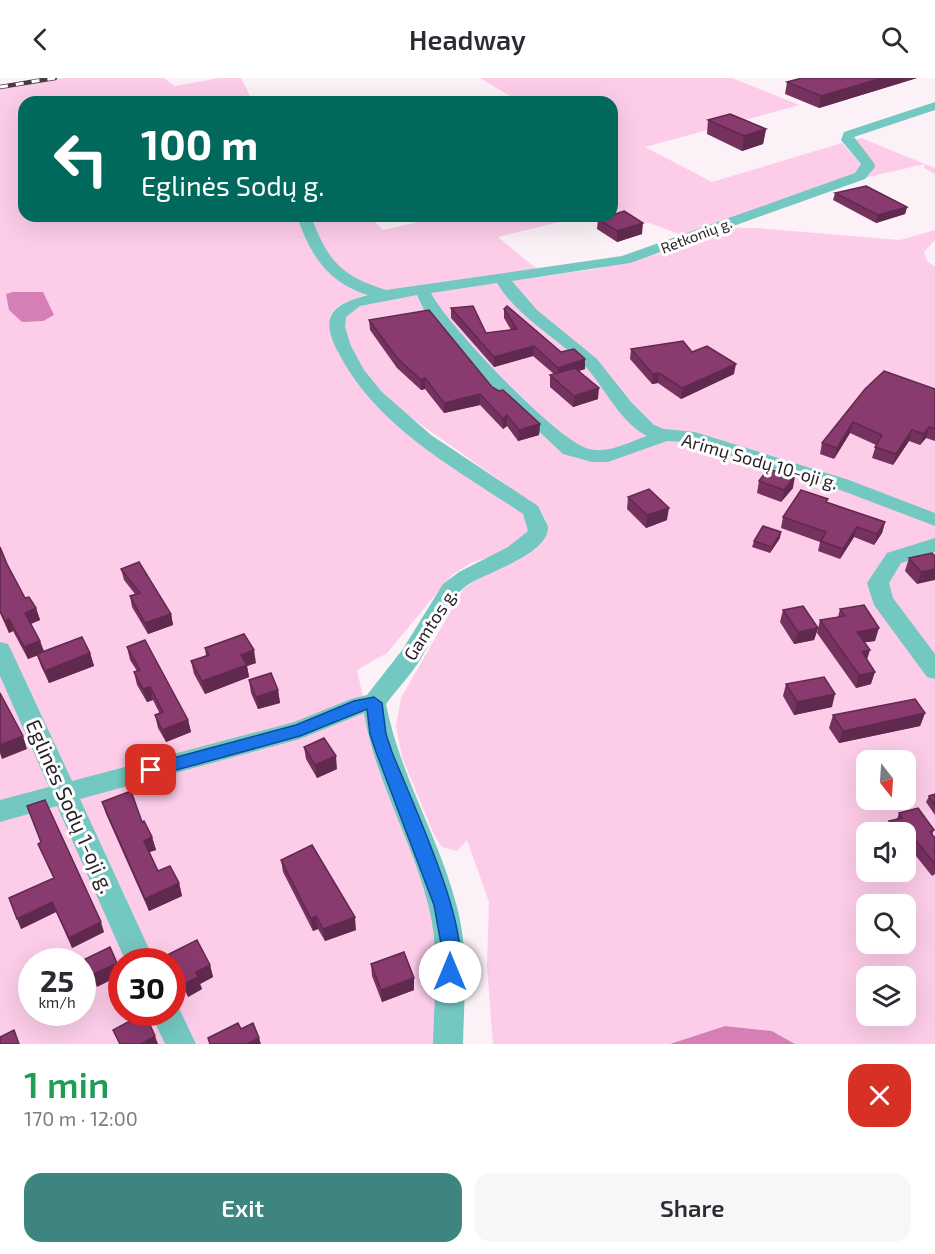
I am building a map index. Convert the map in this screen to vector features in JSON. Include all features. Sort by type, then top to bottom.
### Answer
[{"type":"street","name":"Retkonių g.","points":[[385,295],[625,260],[851,180],[868,168],[847,140],[848,135],[935,106]]},
{"type":"street","points":[[306,222],[311,239],[331,271],[352,285],[385,295]]},
{"type":"street","name":"Arimų Sodų 10-oji g.","points":[[502,278],[518,301],[591,363],[630,414],[663,436],[688,436],[843,484],[935,520]]},
{"type":"street","points":[[422,290],[430,307],[469,356],[570,450],[592,456],[608,456],[663,436]]},
{"type":"street","name":"Gamtos g.","points":[[374,703],[410,657],[455,584],[475,569],[516,553],[532,542],[538,531],[536,519],[531,510],[403,423],[365,384],[347,356],[335,322],[338,315],[354,303],[385,295]]},
{"type":"street","points":[[935,546],[894,558],[878,583],[882,600],[935,671]]},
{"type":"street","name":"Eglinės Sodų 1-oji g.","points":[[0,650],[135,948]]},
{"type":"street","points":[[0,812],[300,730],[359,705],[374,703],[378,734],[384,752],[443,905],[452,949],[448,1044]]},
{"type":"street","points":[[172,1026],[181,1044]]},
{"type":"shaded area","points":[[64,78],[164,78],[175,86],[220,78],[241,78],[250,96],[18,96],[18,222],[374,222],[383,230],[419,222],[559,222],[498,237],[538,270],[362,296],[339,305],[333,311],[330,320],[331,332],[343,360],[376,405],[525,515],[530,532],[511,550],[471,563],[452,575],[387,653],[357,670],[379,771],[432,889],[440,1044],[0,1044],[0,88]]},
{"type":"shaded area","points":[[480,78],[732,78],[800,105],[645,147],[712,182],[842,143],[862,165],[861,171],[685,236],[649,223],[618,218],[618,96],[510,96]]},
{"type":"shaded area","points":[[861,138],[935,168],[935,174],[924,168],[925,164],[864,178],[873,169],[873,163],[855,140]]},
{"type":"shaded area","points":[[725,228],[757,228],[900,240],[935,230],[935,240],[924,252],[927,261],[935,267],[935,1044],[795,1044],[772,1031],[725,1026],[670,1044],[493,1044],[487,967],[489,902],[467,840],[457,851],[442,847],[435,837],[402,757],[396,726],[401,698],[464,588],[484,575],[535,550],[544,541],[547,530],[545,518],[534,504],[393,405],[363,370],[342,330],[343,320],[360,305],[379,299],[596,269],[658,254]]},
{"type":"shaded area","points":[[43,292],[54,315],[43,321],[22,322],[9,310],[6,294]]},
{"type":"shaded area","points":[[725,1026],[772,1031],[795,1044],[670,1044]]},
{"type":"building","points":[[802,78],[882,78],[821,96],[787,82]]},
{"type":"building","points":[[730,114],[766,129],[744,136],[708,120]]},
{"type":"building","points":[[866,186],[907,207],[878,215],[835,193]]},
{"type":"building","points":[[624,211],[643,223],[617,231],[603,222],[618,222],[618,213]]},
{"type":"building","points":[[473,306],[486,333],[517,329],[504,309],[507,306],[561,352],[574,349],[585,359],[558,368],[534,346],[494,357],[451,308]]},
{"type":"building","points":[[429,310],[492,387],[499,391],[503,390],[540,424],[519,430],[507,415],[503,419],[480,394],[444,403],[425,378],[421,380],[397,358],[369,320]]},
{"type":"building","points":[[683,341],[692,352],[707,346],[736,364],[682,388],[659,373],[653,374],[631,349]]},
{"type":"building","points":[[575,368],[599,388],[574,396],[550,375]]},
{"type":"building","points":[[884,371],[935,389],[935,429],[929,427],[924,434],[912,430],[896,454],[875,447],[882,435],[853,422],[837,448],[822,443],[865,389]]},
{"type":"building","points":[[768,469],[795,476],[784,490],[759,481]]},
{"type":"building","points":[[649,489],[669,508],[647,515],[628,497]]},
{"type":"building","points":[[801,490],[828,499],[826,502],[885,522],[877,534],[857,527],[843,549],[821,541],[826,532],[783,517]]},
{"type":"building","points":[[763,526],[781,532],[772,547],[754,541]]},
{"type":"building","points":[[0,547],[25,598],[29,597],[36,608],[25,613],[40,641],[24,647],[9,619],[5,621],[0,611]]},
{"type":"building","points":[[932,553],[935,556],[935,569],[921,572],[909,558]]},
{"type":"building","points":[[139,562],[171,614],[145,623],[130,596],[140,593],[121,569]]},
{"type":"building","points":[[864,605],[879,628],[857,632],[870,650],[862,652],[875,672],[859,675],[820,620],[845,616],[840,609]]},
{"type":"building","points":[[803,606],[818,628],[798,632],[783,610]]},
{"type":"building","points":[[244,634],[254,650],[241,655],[247,665],[202,681],[191,661],[209,655],[205,648]]},
{"type":"building","points":[[82,637],[90,653],[45,671],[37,654]]},
{"type":"building","points":[[145,640],[188,720],[162,730],[155,715],[163,712],[150,687],[143,689],[134,672],[140,670],[127,647]]},
{"type":"building","points":[[271,673],[278,690],[256,697],[249,680]]},
{"type":"building","points":[[824,677],[835,694],[797,702],[786,684]]},
{"type":"building","points":[[0,693],[23,736],[0,745]]},
{"type":"building","points":[[915,699],[925,713],[843,731],[833,715]]},
{"type":"building","points":[[324,738],[336,756],[315,765],[304,747]]},
{"type":"building","points":[[131,791],[142,822],[144,821],[152,837],[144,841],[158,871],[170,866],[179,883],[145,899],[102,802]]},
{"type":"building","points":[[935,794],[935,805],[929,796]]},
{"type":"building","points":[[45,800],[101,922],[69,938],[52,902],[17,919],[9,898],[54,878],[38,844],[41,842],[27,806]]},
{"type":"building","points":[[918,808],[934,830],[930,832],[935,838],[935,864],[916,841],[916,822],[889,821],[902,818],[899,813]]},
{"type":"building","points":[[312,845],[355,917],[323,929],[316,916],[311,919],[281,860]]},
{"type":"building","points":[[197,940],[210,965],[196,972],[198,977],[186,983],[186,948],[181,948]]},
{"type":"building","points":[[110,947],[110,948],[108,948],[108,967],[96,973],[96,954]]},
{"type":"building","points":[[404,952],[414,978],[381,990],[371,964]]},
{"type":"building","points":[[238,1023],[241,1029],[253,1023],[259,1038],[247,1044],[210,1044],[208,1038]]},
{"type":"building","points":[[121,1026],[150,1026],[155,1036],[141,1044],[120,1044],[113,1030]]},
{"type":"building","points":[[14,1030],[19,1044],[0,1044],[0,1037]]},
{"type":"railway","points":[[0,87],[55,78]]},
{"type":"route","points":[[151,770],[300,730],[359,705],[374,703],[378,734],[390,770],[443,905],[452,949],[450,972]]}]
